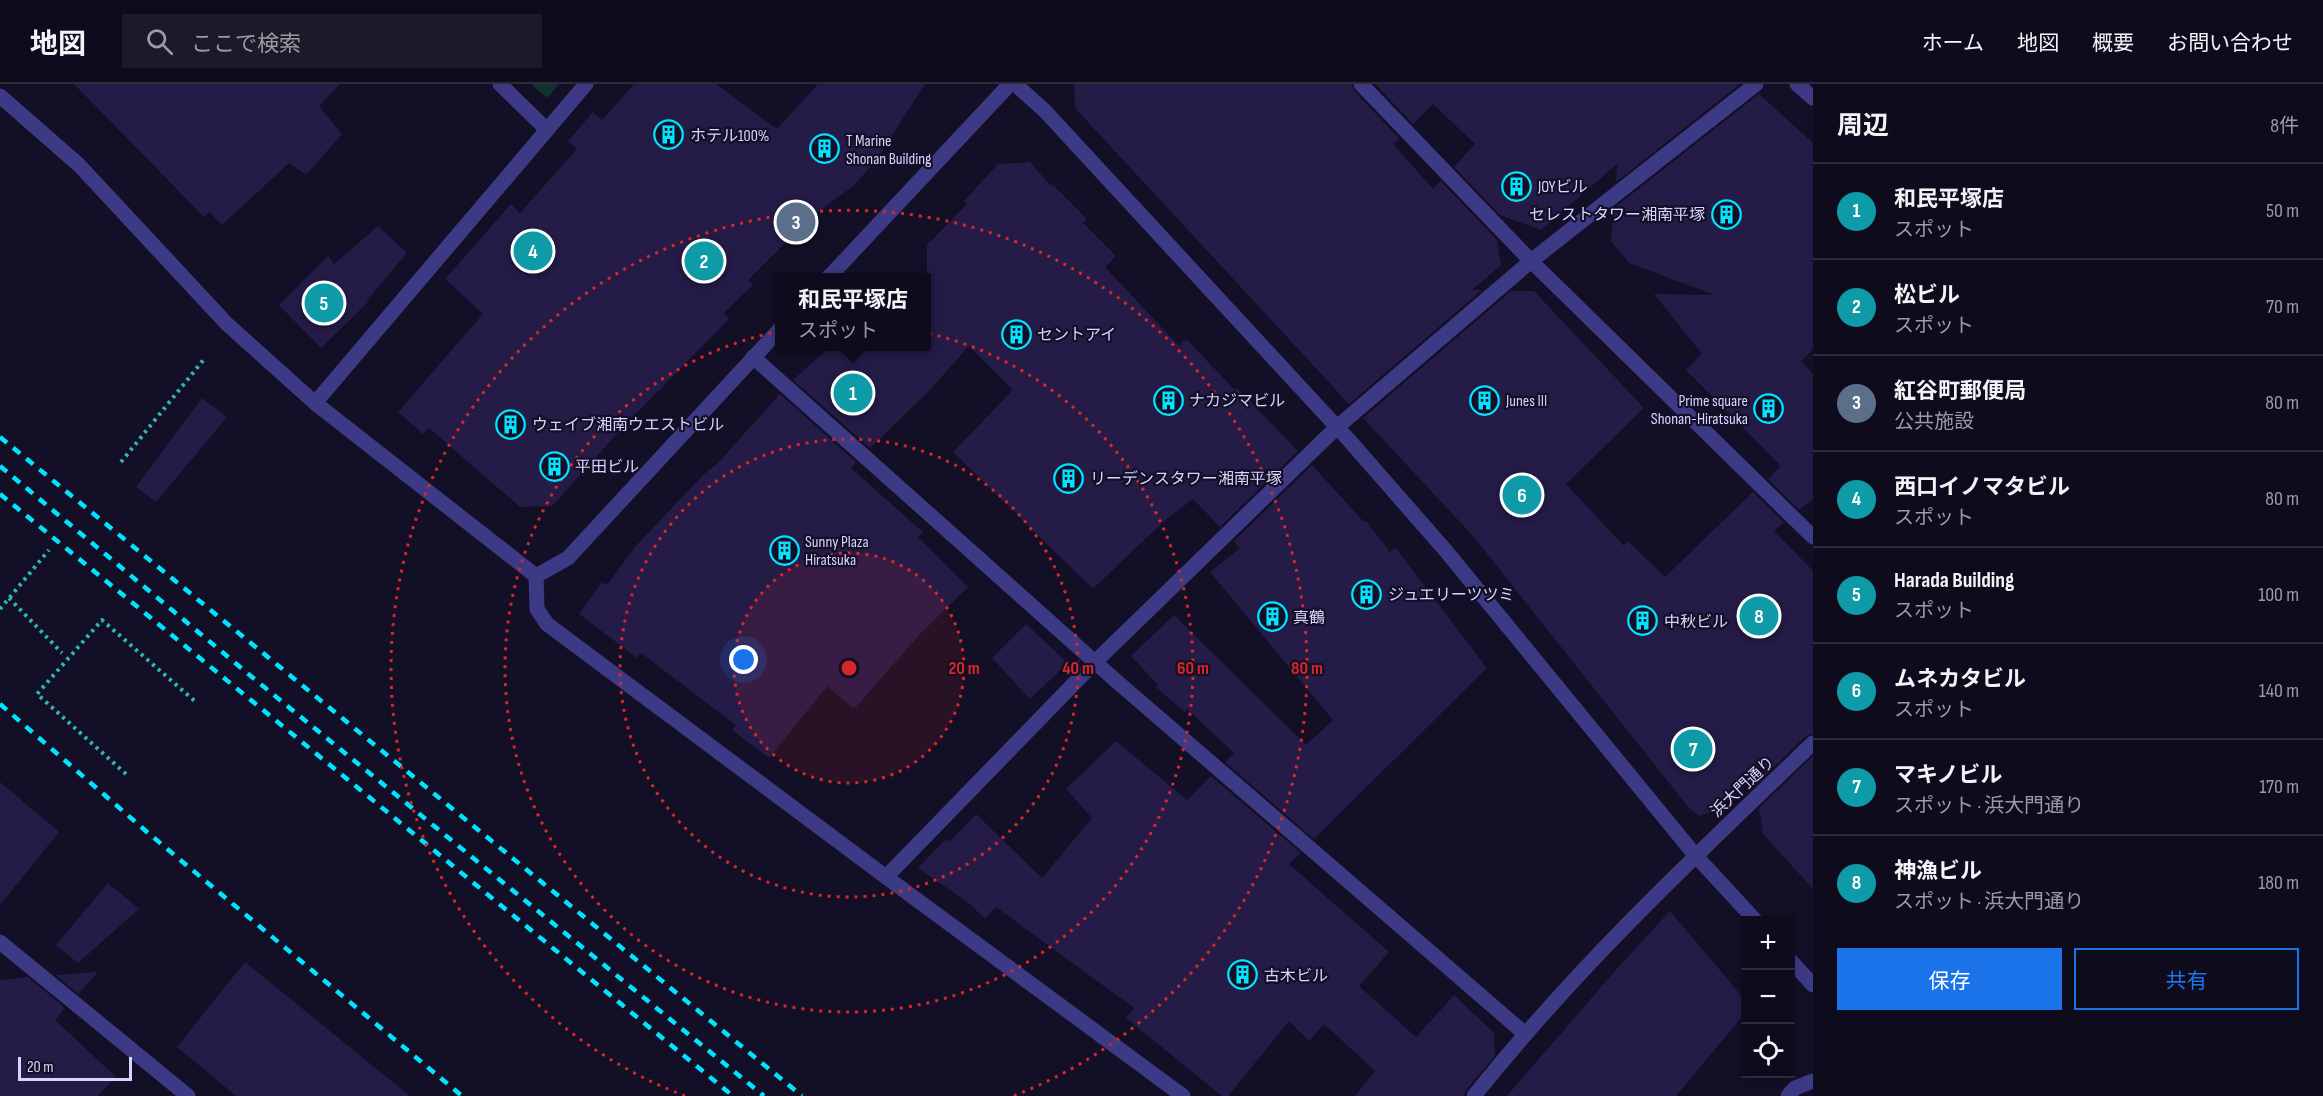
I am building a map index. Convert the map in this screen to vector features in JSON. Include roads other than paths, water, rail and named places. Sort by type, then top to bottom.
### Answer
[{"type":"street","points":[[500,84],[547,130]]},
{"type":"street","points":[[315,404],[586,84]]},
{"type":"street","points":[[833,273],[1010,84]]},
{"type":"street","points":[[1016,84],[1045,111],[1336,428],[1469,578],[1695,855],[1750,916]]},
{"type":"street","points":[[1361,84],[1532,261],[1813,537]]},
{"type":"street","points":[[886,878],[1095,662],[1336,428],[1532,261],[1756,84]]},
{"type":"street","points":[[1797,84],[1813,98]]},
{"type":"street","points":[[0,96],[79,165],[227,324],[315,404],[536,576]]},
{"type":"street","points":[[536,576],[568,558],[775,334]]},
{"type":"street","points":[[753,357],[1095,662],[1524,1034]]},
{"type":"street","points":[[536,576],[537,609],[548,624],[886,878],[1183,1096]]},
{"type":"street","name":"浜大門通り","points":[[1474,1096],[1524,1034],[1695,855],[1813,743]]},
{"type":"street","points":[[0,942],[188,1096]]},
{"type":"street","points":[[1795,965],[1813,985]]},
{"type":"street","points":[[1788,1096],[1795,1088],[1813,1081]]},
{"type":"railway","points":[[0,437],[802,1096]]},
{"type":"railway","points":[[0,466],[252,677],[764,1096]]},
{"type":"railway","points":[[0,494],[733,1096]]},
{"type":"railway","points":[[0,704],[147,832],[462,1096]]},
{"type":"place","name":"ホテル100%","points":[[669,135]]},
{"type":"place","name":"T Marine Shonan Building","points":[[825,149]]},
{"type":"place","name":"JOYビル","points":[[1517,186]]},
{"type":"place","name":"セレストタワー湘南平塚","points":[[1726,214]]},
{"type":"place","name":"紅谷町郵便局","points":[[796,222]]},
{"type":"place","name":"西口イノマタビル","points":[[533,251]]},
{"type":"place","name":"松ビル","points":[[704,261]]},
{"type":"place","name":"Harada Building","points":[[324,303]]},
{"type":"place","name":"セントアイ","points":[[1016,334]]},
{"type":"place","name":"和民平塚店","points":[[853,393]]},
{"type":"place","name":"ナカジマビル","points":[[1168,400]]},
{"type":"place","name":"Junes III","points":[[1485,400]]},
{"type":"place","name":"Prime square Shonan-Hiratsuka","points":[[1769,409]]},
{"type":"place","name":"ウェイブ湘南ウエストビル","points":[[511,424]]},
{"type":"place","name":"平田ビル","points":[[554,466]]},
{"type":"place","name":"リーデンスタワー湘南平塚","points":[[1069,478]]},
{"type":"place","name":"ムネカタビル","points":[[1522,495]]},
{"type":"place","name":"Sunny Plaza Hiratsuka","points":[[784,550]]},
{"type":"place","name":"ジュエリーツツミ","points":[[1367,594]]},
{"type":"place","name":"神漁ビル","points":[[1759,616]]},
{"type":"place","name":"真鶴","points":[[1272,617]]},
{"type":"place","name":"中秋ビル","points":[[1643,621]]},
{"type":"place","name":"マキノビル","points":[[1693,749]]},
{"type":"place","name":"古木ビル","points":[[1243,975]]}]
